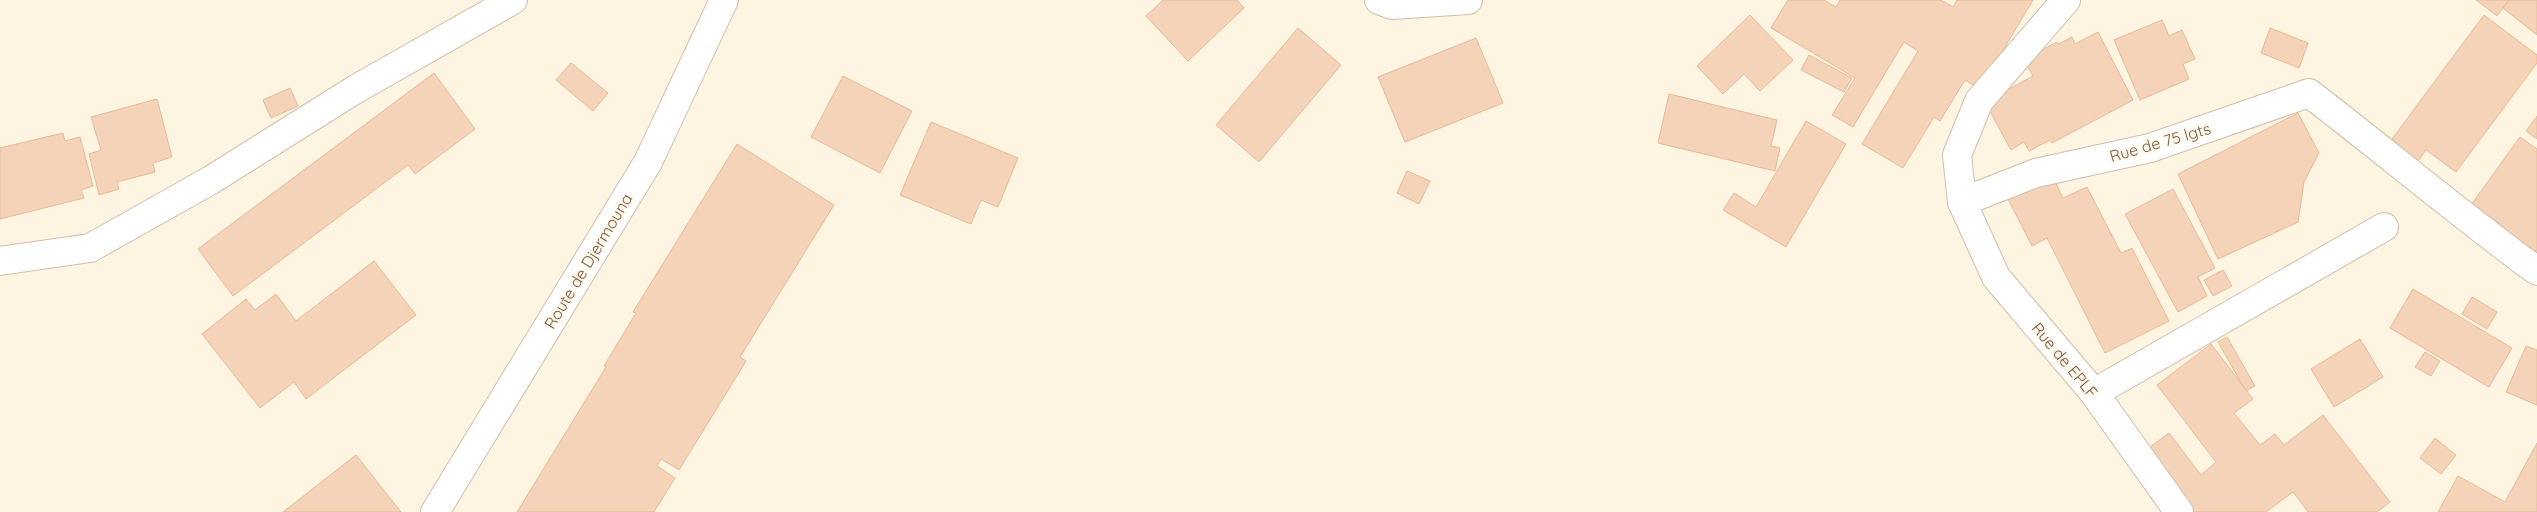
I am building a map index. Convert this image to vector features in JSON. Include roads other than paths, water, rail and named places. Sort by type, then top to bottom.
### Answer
[{"type":"street","points":[[3,263],[90,248],[211,180],[356,89],[513,0]]},
{"type":"street","name":"Route de Djermouna","points":[[435,512],[648,162],[724,0]]},
{"type":"street","points":[[1379,0],[1392,5],[1468,0]]},
{"type":"street","points":[[1962,202],[1957,155],[1979,101],[2066,0]]},
{"type":"street","name":"Rue de 75 lgts","points":[[1962,202],[2036,173],[2150,148],[2309,93],[2406,168],[2475,226],[2537,271]]},
{"type":"street","name":"Rue de EPLF","points":[[1962,202],[1996,276],[2094,393],[2179,512]]},
{"type":"street","points":[[2094,393],[2384,227]]}]
